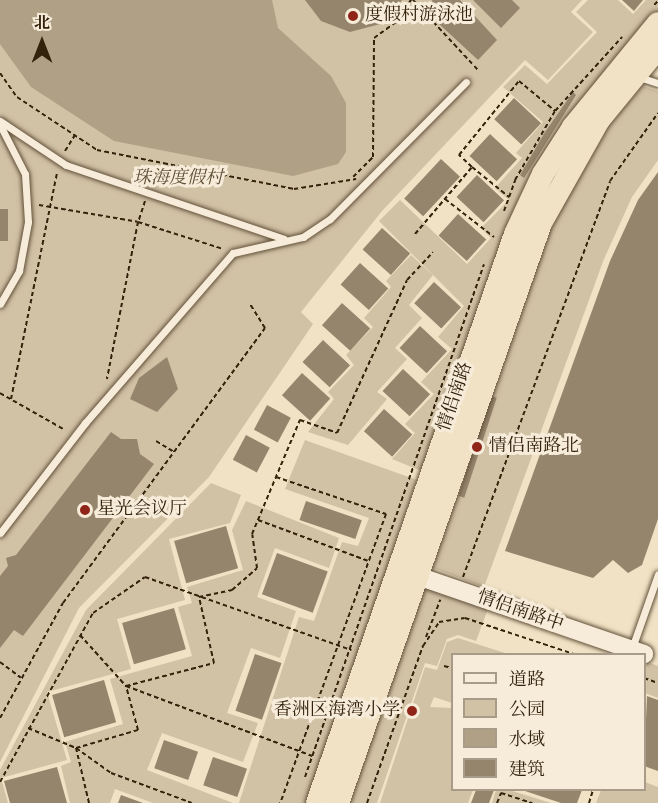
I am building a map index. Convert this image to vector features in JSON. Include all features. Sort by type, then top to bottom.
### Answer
[{"type":"highway","name":"情侣南路","points":[[316,803],[492,293],[543,174],[597,93],[658,23]]},
{"type":"highway","name":"情侣南路","points":[[338,803],[541,223],[599,120],[658,48]]},
{"type":"street","name":"情侣南路中","points":[[395,569],[640,653]]},
{"type":"lane","points":[[634,76],[658,84]]},
{"type":"lane","points":[[0,533],[103,402],[233,252],[303,237],[330,219],[466,82]]},
{"type":"lane","points":[[0,121],[59,160],[286,240]]},
{"type":"lane","points":[[0,125],[25,174],[27,205],[20,271],[0,304]]},
{"type":"lane","points":[[640,653],[658,574]]},
{"type":"path","points":[[0,73],[17,97],[97,150],[294,189],[353,177],[373,157],[374,38],[396,22],[412,0],[478,70]]},
{"type":"path","points":[[509,197],[459,155],[519,81],[555,111]]},
{"type":"path","points":[[367,803],[423,646],[452,588],[610,181],[658,113]]},
{"type":"path","points":[[11,399],[59,160],[75,135]]},
{"type":"path","points":[[415,234],[472,167]]},
{"type":"path","points":[[353,177],[363,186]]},
{"type":"path","points":[[103,402],[138,222],[148,193]]},
{"type":"path","points":[[445,199],[494,237]]},
{"type":"path","points":[[27,205],[50,205],[138,222],[233,252]]},
{"type":"path","points":[[200,597],[232,590],[257,568],[252,534],[300,420],[337,433],[407,280],[433,252]]},
{"type":"path","points":[[0,718],[63,603],[265,328],[250,304]]},
{"type":"path","points":[[0,393],[75,436]]},
{"type":"path","points":[[156,441],[174,452]]},
{"type":"path","points":[[276,477],[386,514],[280,803]]},
{"type":"path","points":[[258,520],[368,561]]},
{"type":"path","points":[[0,782],[93,613],[145,577],[366,655]]},
{"type":"path","points":[[126,686],[214,663],[200,597]]},
{"type":"path","points":[[423,646],[439,622],[458,617],[571,653]]},
{"type":"path","points":[[76,748],[138,730],[126,686],[80,635]]},
{"type":"path","points":[[0,662],[22,679]]},
{"type":"path","points":[[444,666],[451,668]]},
{"type":"path","points":[[126,686],[330,763]]},
{"type":"path","points":[[28,728],[76,748],[111,773],[192,803]]},
{"type":"path","points":[[76,748],[89,803]]},
{"type":"path","points":[[497,803],[501,793],[532,803]]},
{"type":"green space","name":"珠海度假村","points":[[0,0],[582,0],[571,12],[593,32],[548,80],[525,60],[382,211],[301,312],[313,324],[209,477],[79,608],[0,762]]},
{"type":"green space","points":[[588,0],[618,0],[633,14],[646,0],[658,0],[658,17],[424,472],[392,459],[415,433],[405,424],[434,394],[421,382],[452,349],[438,337],[464,306],[379,221],[400,200],[467,264],[491,238],[481,228],[509,200],[495,188],[522,158],[516,153],[543,122],[503,87],[525,65],[547,84],[597,32],[576,12]]},
{"type":"green space","points":[[637,84],[658,91],[658,160],[632,197],[604,259],[484,587],[428,566],[552,225],[610,120]]},
{"type":"green space","points":[[411,255],[433,275],[409,305],[422,318],[395,348],[407,359],[377,392],[387,399],[348,445],[308,432],[334,399],[328,392],[354,365],[346,355],[373,327],[364,318],[391,287],[386,281]]},
{"type":"green space","points":[[305,440],[417,480],[308,803],[239,803],[299,617],[314,621],[342,542],[358,546],[369,518],[285,489]]},
{"type":"green space","points":[[211,483],[241,495],[230,523],[169,539],[185,600],[117,619],[131,669],[47,692],[67,760],[1,778],[8,803],[0,803],[0,770],[86,610]]},
{"type":"green space","points":[[246,501],[339,538],[329,568],[275,548],[257,597],[296,611],[280,658],[251,648],[227,713],[258,723],[243,762],[162,733],[147,770],[233,803],[153,803],[115,789],[110,803],[70,803],[61,766],[71,762],[65,742],[123,724],[110,679],[192,656],[178,607],[192,603],[187,587],[243,570],[232,530]]},
{"type":"green space","points":[[421,585],[489,606],[476,641],[458,635],[447,639],[437,666],[425,663],[377,803],[345,803]]},
{"type":"green space","points":[[458,638],[505,653],[451,653],[451,703],[434,697],[430,707],[451,708],[451,791],[473,791],[468,803],[380,803],[425,667],[437,670],[447,642]]},
{"type":"green space","points":[[646,661],[658,666],[658,698],[646,693]]},
{"type":"green space","points":[[646,782],[658,787],[658,803],[596,803],[601,791],[646,791]]},
{"type":"green space","points":[[496,791],[512,791],[551,803],[492,803]]},
{"type":"water","points":[[0,0],[272,0],[278,28],[331,76],[346,103],[346,152],[338,164],[293,176],[114,141],[31,87],[0,44]]},
{"type":"building","name":"度假村游泳池","points":[[305,0],[402,0],[384,23],[350,32],[321,21]]},
{"type":"building","points":[[432,0],[460,0],[497,40],[478,60],[437,22]]},
{"type":"building","points":[[473,0],[512,0],[520,8],[501,28]]},
{"type":"building","points":[[622,0],[643,0],[634,11]]},
{"type":"building","points":[[573,92],[576,95],[524,178],[520,175],[545,132]]},
{"type":"building","points":[[514,98],[541,123],[521,144],[494,119]]},
{"type":"building","points":[[490,134],[517,159],[497,181],[470,156]]},
{"type":"building","points":[[441,159],[460,177],[423,216],[404,198]]},
{"type":"building","points":[[658,172],[658,519],[642,565],[628,573],[613,560],[593,578],[505,551],[610,261],[638,200]]},
{"type":"building","points":[[477,175],[504,200],[484,222],[457,197]]},
{"type":"building","points":[[0,209],[8,209],[8,241],[0,241]]},
{"type":"building","points":[[458,214],[486,239],[467,261],[439,236]]},
{"type":"building","points":[[382,228],[410,253],[391,275],[363,250]]},
{"type":"building","points":[[360,263],[388,288],[369,310],[341,285]]},
{"type":"building","points":[[434,282],[461,307],[441,328],[414,303]]},
{"type":"building","points":[[342,303],[370,328],[350,351],[322,325]]},
{"type":"building","points":[[420,326],[447,351],[427,373],[400,348]]},
{"type":"building","points":[[323,340],[350,365],[330,387],[303,362]]},
{"type":"building","points":[[167,357],[178,389],[157,412],[130,399],[139,378]]},
{"type":"building","points":[[403,369],[430,394],[410,416],[383,391]]},
{"type":"building","points":[[302,373],[330,398],[310,421],[282,395]]},
{"type":"building","name":"情侣南路北","points":[[491,396],[497,398],[464,498],[459,496]]},
{"type":"building","points":[[267,405],[291,418],[278,442],[254,430]]},
{"type":"building","points":[[384,409],[412,434],[392,457],[364,431]]},
{"type":"building","name":"星光会议厅","points":[[111,432],[121,439],[137,439],[140,454],[154,464],[23,636],[14,630],[0,648],[0,576],[8,566],[6,558],[16,555]]},
{"type":"building","points":[[246,435],[270,448],[257,472],[233,460]]},
{"type":"building","points":[[306,501],[362,520],[355,539],[299,520]]},
{"type":"building","points":[[226,526],[238,568],[186,583],[174,541]]},
{"type":"building","points":[[277,553],[328,571],[313,613],[262,594]]},
{"type":"building","points":[[174,608],[186,649],[134,664],[122,623]]},
{"type":"building","points":[[255,654],[281,663],[262,720],[235,711]]},
{"type":"building","points":[[104,680],[116,722],[64,737],[52,695]]},
{"type":"building","points":[[647,696],[658,700],[658,771],[646,767]]},
{"type":"building","points":[[164,740],[198,752],[188,780],[154,768]]},
{"type":"building","points":[[213,757],[247,769],[237,797],[203,785]]},
{"type":"building","points":[[57,767],[67,803],[10,803],[4,781]]},
{"type":"building","points":[[476,791],[494,791],[489,803],[471,803]]},
{"type":"building","points":[[525,791],[582,791],[577,803],[561,803]]},
{"type":"building","points":[[121,795],[143,803],[118,803]]},
{"type":"place","name":"度假村游泳池","points":[[353,16]]},
{"type":"place","name":"情侣南路北","points":[[477,447]]},
{"type":"place","name":"星光会议厅","points":[[85,510]]},
{"type":"place","name":"香洲区海湾小学","points":[[412,711]]}]
